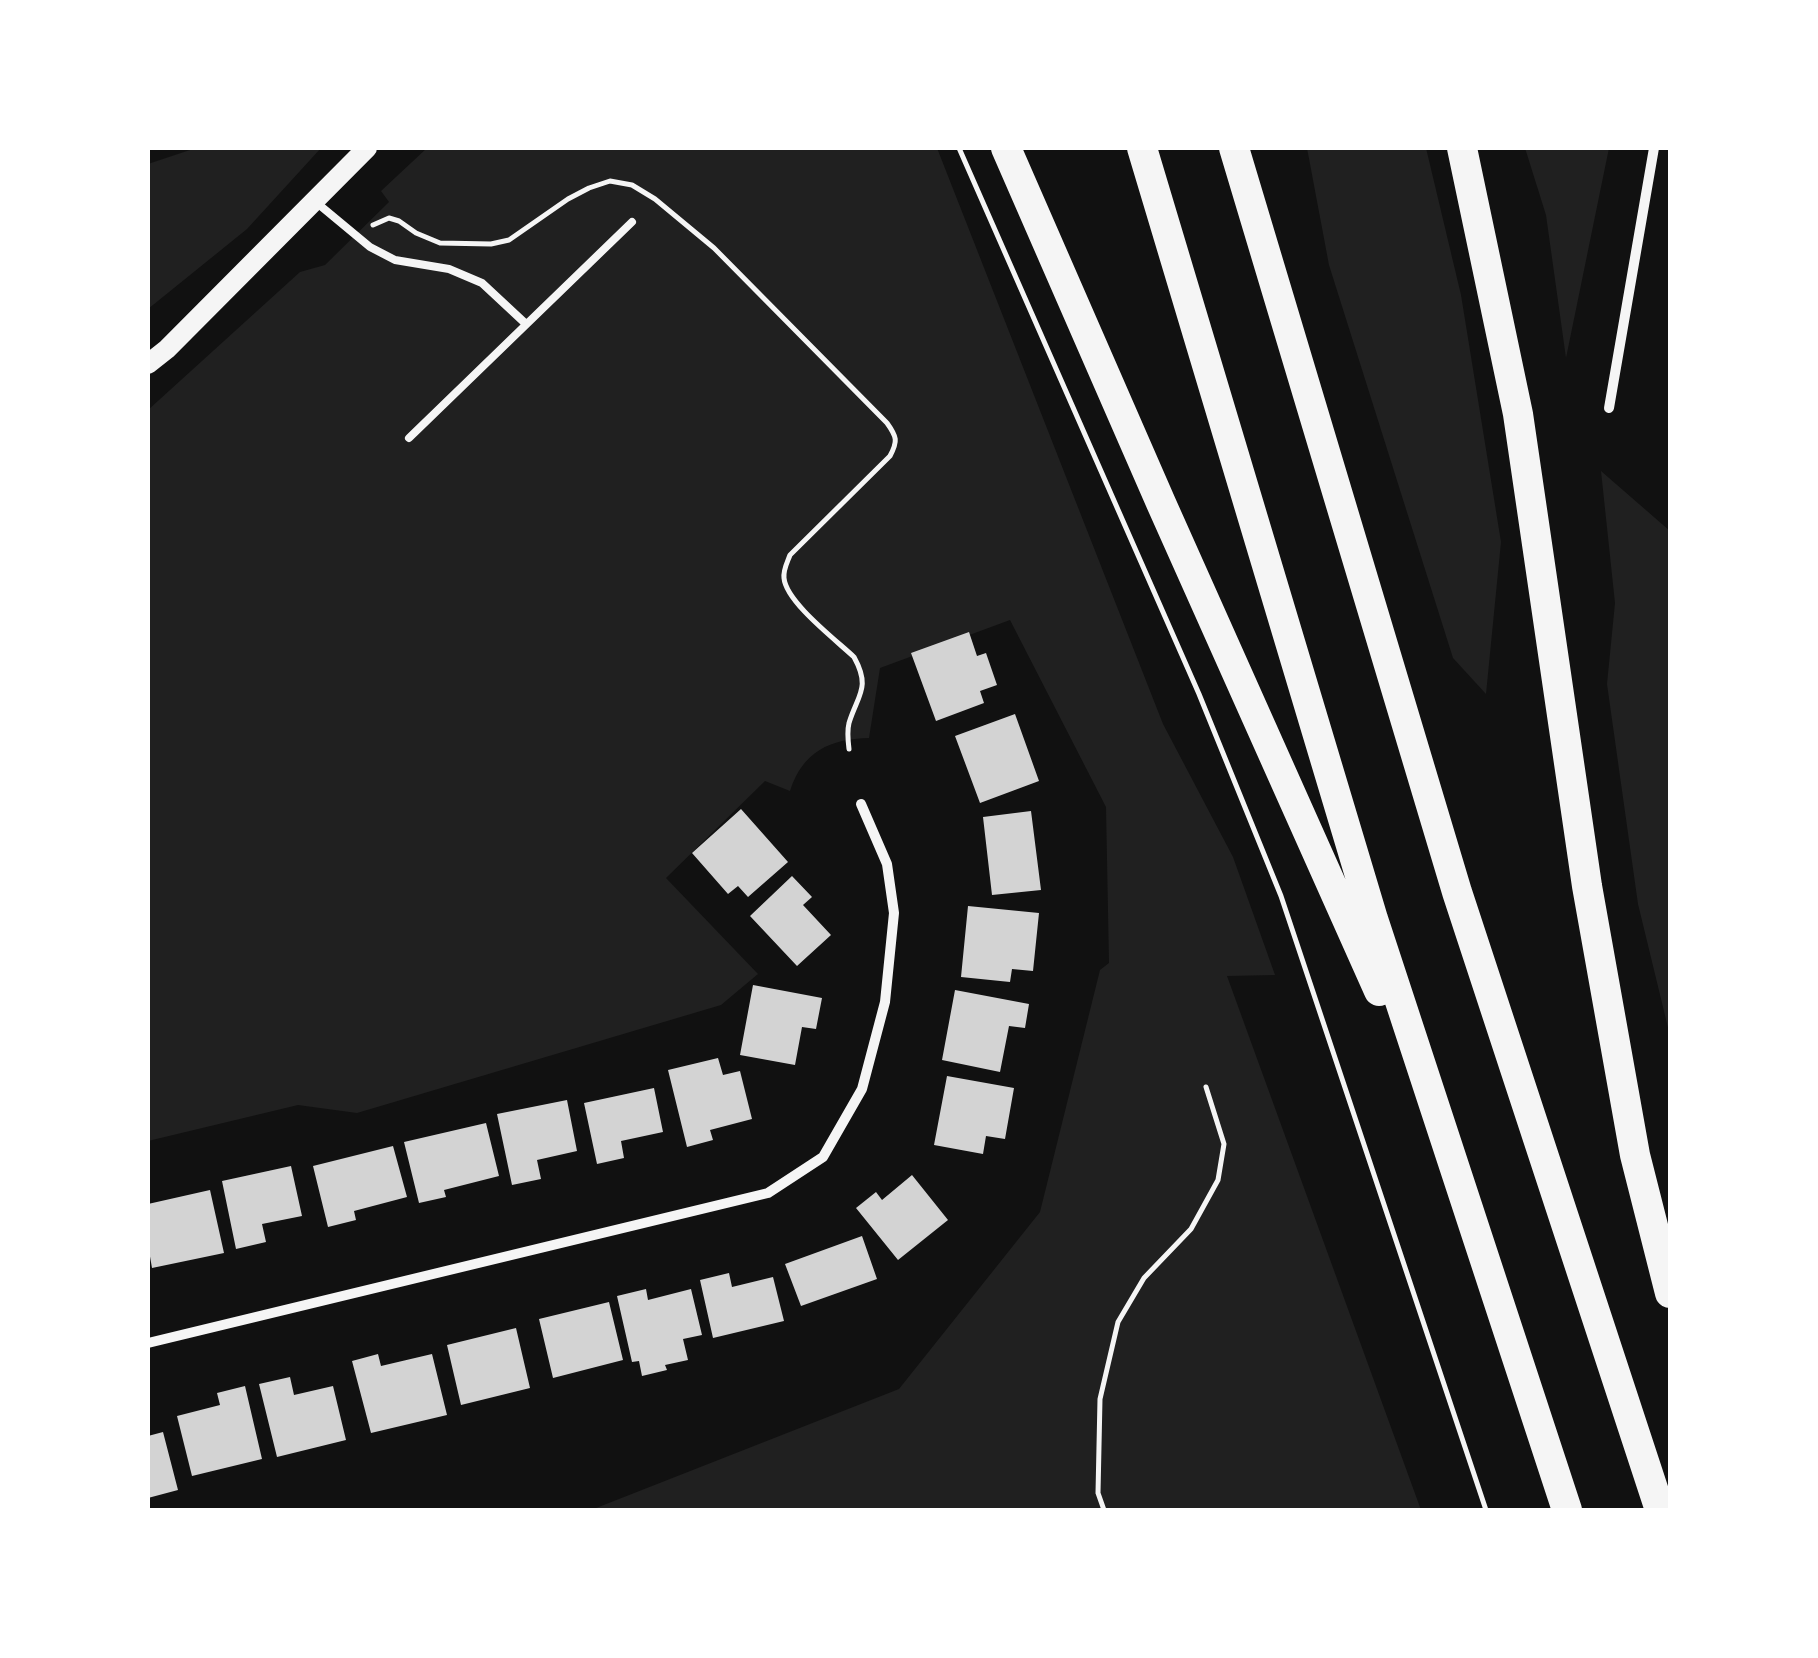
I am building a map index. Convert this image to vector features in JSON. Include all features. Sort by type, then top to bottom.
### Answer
[{"type":"highway","points":[[1006,148],[1452,1157]]},
{"type":"highway","points":[[1142,148],[1373,918],[1567,1510]]},
{"type":"highway","points":[[1234,148],[1458,892],[1660,1510]]},
{"type":"highway","points":[[1462,148],[1518,414],[1586,886],[1635,1156],[1670,1293]]},
{"type":"main road","points":[[148,364],[167,350],[366,148]]},
{"type":"street","points":[[1609,408],[1654,148]]},
{"type":"street","points":[[148,1343],[768,1193],[823,1156],[862,1088],[885,1002],[894,913],[886,864],[861,804]]},
{"type":"lane","points":[[314,200],[370,247],[395,260],[449,269],[482,282],[526,324]]},
{"type":"lane","points":[[409,438],[632,222]]},
{"type":"path","points":[[959,148],[1199,694],[1281,896],[1486,1510]]},
{"type":"path","points":[[374,225],[389,218],[440,243],[491,244],[509,240],[568,198],[589,188],[610,181],[632,185],[714,248],[887,423],[897,443],[890,456],[790,555],[784,575],[792,598],[854,658],[860,669],[864,684],[849,723],[849,749]]},
{"type":"path","points":[[1104,1510],[1098,1493],[1100,1399],[1118,1322],[1144,1278],[1190,1229],[1218,1180],[1224,1144],[1206,1087]]},
{"type":"shaded area","points":[[196,148],[321,148],[247,229],[148,309],[148,164]]},
{"type":"shaded area","points":[[427,148],[937,148],[1163,724],[1233,857],[1275,975],[1227,976],[1421,1510],[591,1510],[899,1389],[1040,1212],[1100,970],[1109,963],[1106,807],[1010,620],[880,668],[869,738],[842,741],[820,750],[802,766],[790,791],[765,781],[666,878],[758,974],[721,1005],[357,1113],[298,1105],[148,1141],[148,410],[300,272],[325,265],[389,202],[381,191]]},
{"type":"shaded area","points":[[1307,148],[1426,148],[1461,295],[1501,542],[1486,694],[1453,658],[1329,265]]},
{"type":"shaded area","points":[[1525,148],[1609,148],[1566,358],[1546,215]]},
{"type":"shaded area","points":[[1601,471],[1670,531],[1670,1036],[1638,904],[1607,684],[1615,603]]},
{"type":"building","points":[[969,632],[977,656],[986,653],[997,685],[980,691],[984,703],[936,721],[911,653]]},
{"type":"building","points":[[1015,714],[1039,781],[980,803],[955,736]]},
{"type":"building","points":[[741,809],[788,862],[748,897],[738,886],[728,894],[692,853]]},
{"type":"building","points":[[1031,811],[1041,890],[992,895],[983,817]]},
{"type":"building","points":[[792,876],[812,897],[803,905],[831,935],[797,966],[750,916]]},
{"type":"building","points":[[968,906],[1039,913],[1033,971],[1012,969],[1010,982],[961,977]]},
{"type":"building","points":[[753,985],[822,998],[816,1029],[802,1027],[795,1065],[740,1055]]},
{"type":"building","points":[[955,990],[1029,1004],[1025,1028],[1009,1026],[1000,1072],[942,1060]]},
{"type":"building","points":[[718,1058],[723,1075],[740,1071],[752,1119],[710,1130],[713,1140],[687,1147],[668,1070]]},
{"type":"building","points":[[947,1076],[1014,1088],[1005,1139],[986,1136],[983,1154],[934,1145]]},
{"type":"building","points":[[654,1088],[663,1132],[621,1141],[624,1158],[597,1164],[584,1103]]},
{"type":"building","points":[[567,1100],[577,1151],[537,1160],[541,1179],[512,1185],[497,1114]]},
{"type":"building","points":[[486,1123],[499,1176],[444,1190],[446,1197],[419,1203],[404,1142]]},
{"type":"building","points":[[393,1146],[407,1197],[354,1211],[356,1220],[328,1227],[313,1166]]},
{"type":"building","points":[[291,1166],[302,1216],[262,1224],[266,1242],[236,1249],[222,1181]]},
{"type":"building","points":[[912,1175],[948,1220],[898,1260],[856,1208],[876,1192],[882,1200]]},
{"type":"building","points":[[210,1190],[224,1253],[152,1268],[148,1204]]},
{"type":"building","points":[[862,1236],[877,1279],[801,1306],[785,1264]]},
{"type":"building","points":[[729,1273],[732,1287],[773,1277],[784,1321],[713,1338],[700,1280]]},
{"type":"building","points":[[646,1289],[648,1300],[691,1289],[702,1335],[683,1339],[688,1360],[642,1376],[639,1361],[632,1362],[617,1296]]},
{"type":"building","points":[[609,1302],[623,1360],[553,1378],[539,1319]]},
{"type":"building","points":[[516,1328],[530,1388],[461,1405],[447,1345]]},
{"type":"building","points":[[378,1354],[381,1366],[432,1354],[447,1415],[371,1433],[352,1361]]},
{"type":"building","points":[[290,1377],[294,1395],[333,1386],[346,1440],[277,1457],[259,1384]]},
{"type":"building","points":[[245,1386],[262,1459],[192,1476],[177,1416],[220,1405],[217,1393]]},
{"type":"building","points":[[163,1432],[178,1490],[148,1498],[148,1436]]}]
